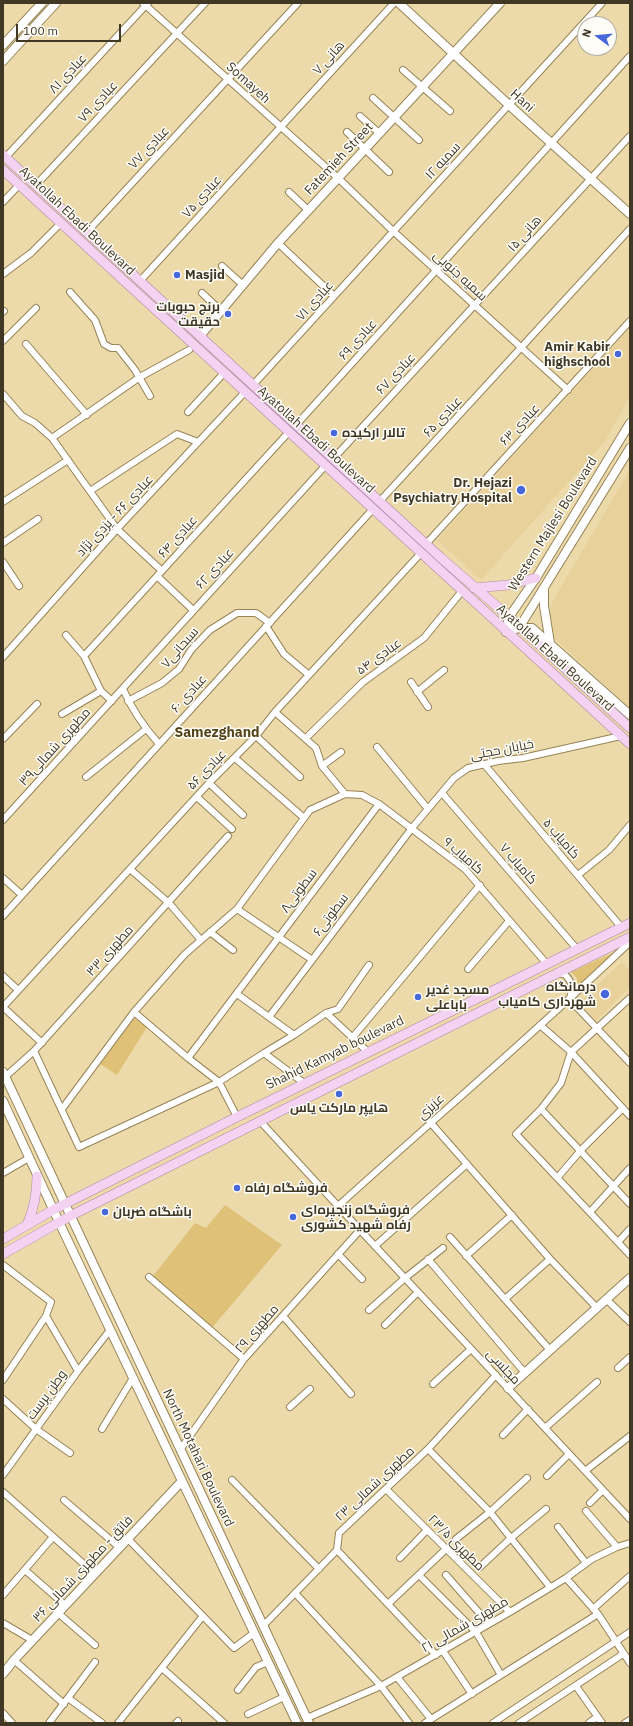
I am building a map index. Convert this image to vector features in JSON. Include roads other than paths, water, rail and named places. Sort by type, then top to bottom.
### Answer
[{"type":"main road","points":[[3,45],[42,3]]},
{"type":"main road","points":[[3,60],[56,3]]},
{"type":"main road","name":"Hani","points":[[399,3],[630,214]]},
{"type":"main road","name":"Fatemieh Street","points":[[200,336],[278,243],[500,3]]},
{"type":"main road","name":"Ayatollah Ebadi Boulevard","points":[[4,157],[474,588],[509,617],[519,628],[630,728]]},
{"type":"main road","name":"Ayatollah Ebadi Boulevard","points":[[3,170],[288,433],[630,744]]},
{"type":"main road","name":"Western Majlesi Boulevard","points":[[506,632],[509,617],[536,578],[630,423]]},
{"type":"main road","name":"Western Majlesi Boulevard","points":[[519,628],[630,448]]},
{"type":"main road","points":[[474,588],[508,585],[536,578]]},
{"type":"main road","points":[[544,589],[545,614],[550,643]]},
{"type":"main road","points":[[506,632],[519,628]]},
{"type":"main road","name":"Ayatollah Ebadi Boulevard","points":[[519,628],[532,628],[630,715]]},
{"type":"main road","name":"Shahid Kamyab boulevard","points":[[3,1239],[64,1204],[174,1150],[304,1083],[626,926]]},
{"type":"main road","name":"Shahid Kamyab boulevard","points":[[3,1254],[70,1216],[630,937]]},
{"type":"main road","points":[[4,1075],[64,1204]]},
{"type":"main road","points":[[3,1101],[53,1210]]},
{"type":"main road","points":[[174,1150],[180,1161]]},
{"type":"main road","points":[[27,1225],[34,1210],[37,1176]]},
{"type":"main road","name":"North Motahari Boulevard","points":[[64,1204],[308,1721]]},
{"type":"main road","name":"North Motahari Boulevard","points":[[53,1210],[297,1723]]},
{"type":"main road","points":[[508,1388],[630,1278]]},
{"type":"main road","points":[[124,1359],[134,1353]]},
{"type":"main road","name":"فاتق - مطهری شمالی ۳۶","points":[[3,1674],[32,1640],[182,1481]]},
{"type":"main road","points":[[218,1558],[229,1553]]},
{"type":"street","name":"عبادی ۷۹","points":[[36,185],[205,3]]},
{"type":"street","name":"عبادی ۷۷","points":[[87,232],[298,3]]},
{"type":"street","name":"هانی ۷","points":[[281,127],[394,3]]},
{"type":"street","name":"سمیه ۱۲","points":[[393,231],[602,3]]},
{"type":"street","name":"Somayeh","points":[[146,4],[338,178]]},
{"type":"street","name":"عبادی ۸۱","points":[[4,157],[146,4]]},
{"type":"street","name":"عبادی ۶۹","points":[[296,424],[630,56]]},
{"type":"street","points":[[403,70],[450,112]]},
{"type":"street","points":[[373,98],[419,140]]},
{"type":"street","points":[[360,116],[379,133]]},
{"type":"street","name":"عبادی ۷۵","points":[[140,281],[281,127]]},
{"type":"street","points":[[347,132],[389,172]]},
{"type":"street","name":"هانی ۱۵","points":[[475,305],[630,136]]},
{"type":"street","name":"سمیه جنوبی","points":[[338,178],[393,231],[568,390]]},
{"type":"street","points":[[3,202],[19,185]]},
{"type":"street","points":[[289,192],[308,210]]},
{"type":"street","points":[[3,274],[31,253],[61,223]]},
{"type":"street","name":"عبادی ۶۵","points":[[380,501],[630,229]]},
{"type":"street","name":"عبادی ۷۱","points":[[254,385],[393,231]]},
{"type":"street","points":[[278,243],[334,296]]},
{"type":"street","points":[[222,266],[243,285]]},
{"type":"street","points":[[70,292],[95,320],[104,344],[111,348],[118,348],[140,377],[150,396]]},
{"type":"street","points":[[202,293],[221,311]]},
{"type":"street","name":"عبادی ۶۷","points":[[334,458],[475,305]]},
{"type":"street","points":[[3,341],[36,308]]},
{"type":"street","name":"عبادی ۶۳","points":[[426,544],[630,321]]},
{"type":"street","points":[[26,344],[87,414]]},
{"type":"street","points":[[52,438],[140,377],[189,350]]},
{"type":"street","points":[[188,412],[224,373]]},
{"type":"street","name":"عبادی ۶۶ - یزدی نژاد","points":[[3,657],[117,529],[245,392]]},
{"type":"street","points":[[3,394],[22,416],[35,423],[52,438],[117,529],[162,571]]},
{"type":"street","name":"عبادی ۶۴","points":[[84,656],[288,433]]},
{"type":"street","points":[[90,491],[177,434],[198,442]]},
{"type":"street","points":[[3,502],[68,460]]},
{"type":"street","name":"عبادی ۶۲","points":[[123,689],[325,466]]},
{"type":"street","name":"عبادی ۶۰","points":[[3,916],[373,509]]},
{"type":"street","points":[[3,543],[38,519]]},
{"type":"street","name":"عبادی ۵۶","points":[[3,1007],[209,783],[256,736],[275,712],[421,553]]},
{"type":"street","points":[[3,562],[19,586]]},
{"type":"street","points":[[157,576],[193,610]]},
{"type":"street","name":"عبادی ۵۴","points":[[306,738],[363,682],[424,638],[462,591]]},
{"type":"street","name":"سبحانی۷","points":[[128,701],[162,684],[179,669],[191,650],[210,630],[237,613],[256,613],[268,624]]},
{"type":"street","points":[[268,624],[284,654],[309,675]]},
{"type":"street","points":[[66,635],[84,656],[101,691],[112,701]]},
{"type":"street","points":[[417,692],[444,670]]},
{"type":"street","points":[[411,682],[428,707]]},
{"type":"street","points":[[123,689],[128,701],[159,744]]},
{"type":"street","name":"مطهری شمالی۳۹","points":[[3,820],[123,689]]},
{"type":"street","points":[[62,714],[101,691]]},
{"type":"street","points":[[3,739],[37,704]]},
{"type":"street","points":[[62,1109],[134,1012],[200,940],[236,909],[310,810],[344,794],[322,766],[316,748],[275,712]]},
{"type":"street","points":[[86,777],[146,728]]},
{"type":"street","points":[[256,736],[300,777]]},
{"type":"street","name":"خیابان حجتی","points":[[412,828],[454,778],[468,768],[523,758],[621,736]]},
{"type":"street","points":[[377,747],[428,809]]},
{"type":"street","points":[[322,766],[341,752]]},
{"type":"street","points":[[235,758],[304,817]]},
{"type":"street","name":"کامیاب ۵","points":[[484,764],[578,875],[626,926]]},
{"type":"street","points":[[209,783],[243,815]]},
{"type":"street","name":"کامیاب ۷","points":[[442,793],[577,949]]},
{"type":"street","name":"کامیاب ۹","points":[[344,794],[362,796],[379,804],[465,868],[546,964]]},
{"type":"street","points":[[197,797],[232,829]]},
{"type":"street","name":"سطوتی۸","points":[[188,1058],[237,994],[278,936],[379,804]]},
{"type":"street","points":[[578,875],[609,850],[630,825]]},
{"type":"street","name":"سطوتی۶","points":[[270,1017],[311,959],[412,828]]},
{"type":"street","name":"مطهری ۳۳","points":[[4,1075],[42,1043],[228,836]]},
{"type":"street","points":[[130,869],[169,903],[200,940]]},
{"type":"street","points":[[3,878],[22,895]]},
{"type":"street","points":[[353,1037],[480,885]]},
{"type":"street","points":[[236,909],[311,959]]},
{"type":"street","points":[[468,969],[509,921]]},
{"type":"street","points":[[210,932],[233,950]]},
{"type":"street","name":"عزیزی","points":[[338,1206],[430,1122],[570,1000],[630,942]]},
{"type":"street","points":[[34,1051],[79,1147],[219,1082],[326,1013],[338,1009],[369,964]]},
{"type":"street","points":[[556,973],[564,974],[570,981],[572,992],[570,1000],[630,1063]]},
{"type":"street","points":[[3,976],[18,990]]},
{"type":"street","points":[[237,994],[294,1035]]},
{"type":"street","points":[[630,998],[596,1027],[571,1052],[561,1083],[541,1109],[516,1134],[630,1255]]},
{"type":"street","points":[[3,1007],[42,1043]]},
{"type":"street","points":[[134,1012],[219,1082],[237,1117]]},
{"type":"street","points":[[326,1013],[368,1052]]},
{"type":"street","points":[[540,1025],[571,1052],[630,1116]]},
{"type":"street","points":[[264,1053],[304,1083]]},
{"type":"street","points":[[558,1177],[581,1150],[623,1108]]},
{"type":"street","points":[[541,1109],[630,1204]]},
{"type":"street","name":"مجلسی","points":[[260,1121],[569,1454],[629,1515]]},
{"type":"street","points":[[430,1122],[550,1258],[597,1308]]},
{"type":"street","points":[[3,1173],[29,1158]]},
{"type":"street","points":[[375,1246],[467,1164]]},
{"type":"street","points":[[590,1212],[630,1168]]},
{"type":"street","points":[[466,1256],[512,1215]]},
{"type":"street","points":[[618,1242],[630,1229]]},
{"type":"street","name":"مطهری ۲۹","points":[[180,1450],[244,1359],[360,1230]]},
{"type":"street","points":[[450,1237],[550,1350]]},
{"type":"street","points":[[369,1310],[405,1278],[443,1248]]},
{"type":"street","points":[[338,1254],[362,1279]]},
{"type":"street","points":[[505,1299],[550,1258]]},
{"type":"street","points":[[428,1259],[525,1373]]},
{"type":"street","points":[[3,1265],[51,1302],[46,1316],[3,1380]]},
{"type":"street","points":[[149,1277],[244,1359]]},
{"type":"street","points":[[385,1325],[418,1292]]},
{"type":"street","points":[[607,1300],[630,1322]]},
{"type":"street","points":[[46,1316],[78,1371]]},
{"type":"street","points":[[283,1316],[351,1394]]},
{"type":"street","name":"وطن پرست","points":[[3,1474],[5,1466],[36,1429],[110,1330]]},
{"type":"street","points":[[433,1384],[471,1349]]},
{"type":"street","points":[[618,1368],[630,1357]]},
{"type":"street","name":"مطهری شمالی ۲۳","points":[[337,1550],[339,1533],[428,1449],[496,1375]]},
{"type":"street","points":[[102,1429],[133,1378]]},
{"type":"street","points":[[545,1428],[597,1382]]},
{"type":"street","points":[[290,1407],[310,1389]]},
{"type":"street","points":[[3,1399],[36,1429],[70,1453]]},
{"type":"street","points":[[503,1435],[528,1409]]},
{"type":"street","points":[[585,1471],[630,1436]]},
{"type":"street","points":[[428,1449],[490,1512],[550,1587]]},
{"type":"street","points":[[547,1476],[569,1454]]},
{"type":"street","points":[[456,1539],[490,1512],[527,1478]]},
{"type":"street","points":[[232,1480],[319,1569]]},
{"type":"street","name":"مطهری ۲۳/۵","points":[[386,1489],[510,1612]]},
{"type":"street","points":[[590,1503],[603,1490]]},
{"type":"street","points":[[3,1492],[95,1574]]},
{"type":"street","points":[[64,1500],[120,1548]]},
{"type":"street","points":[[480,1566],[546,1509]]},
{"type":"street","points":[[586,1511],[617,1546]]},
{"type":"street","points":[[558,1527],[586,1564]]},
{"type":"street","points":[[400,1558],[428,1530]]},
{"type":"street","points":[[3,1595],[53,1537]]},
{"type":"street","points":[[128,1539],[202,1617],[234,1648],[254,1633]]},
{"type":"street","name":"مطهری شمالی ۲۱","points":[[308,1721],[381,1686],[510,1612],[617,1546],[630,1543]]},
{"type":"street","points":[[388,1604],[446,1549]]},
{"type":"street","points":[[264,1626],[337,1550],[436,1655]]},
{"type":"street","points":[[25,1570],[66,1605]]},
{"type":"street","points":[[419,1575],[476,1632],[501,1675]]},
{"type":"street","points":[[446,1575],[489,1624]]},
{"type":"street","points":[[425,1723],[472,1694],[596,1612],[630,1576]]},
{"type":"street","points":[[566,1578],[596,1612],[630,1663]]},
{"type":"street","points":[[295,1593],[381,1686],[409,1723]]},
{"type":"street","points":[[58,1613],[95,1645]]},
{"type":"street","points":[[118,1723],[202,1617]]},
{"type":"street","points":[[3,1623],[32,1640]]},
{"type":"street","points":[[493,1723],[630,1632]]},
{"type":"street","points":[[443,1651],[472,1694]]},
{"type":"street","points":[[519,1723],[623,1654]]},
{"type":"street","points":[[14,1660],[64,1704]]},
{"type":"street","points":[[49,1723],[95,1662]]},
{"type":"street","points":[[238,1690],[256,1667],[268,1662]]},
{"type":"street","points":[[162,1668],[224,1723]]},
{"type":"street","points":[[397,1677],[431,1719]]},
{"type":"street","points":[[576,1686],[602,1723]]},
{"type":"street","points":[[248,1714],[284,1697]]},
{"type":"street","points":[[68,1698],[102,1723]]},
{"type":"street","points":[[3,1713],[12,1723]]},
{"type":"street","points":[[589,1723],[598,1717]]},
{"type":"street","points":[[625,1723],[630,1720]]},
{"type":"place","name":"Masjid","points":[[177,275]]},
{"type":"place","name":"برنج حبوبات حقیقت","points":[[228,314]]},
{"type":"place","name":"Amir Kabir highschool","points":[[618,354]]},
{"type":"place","name":"تالار ارکیده","points":[[334,433]]},
{"type":"place","name":"Dr. Hejazi Psychiatry Hospital","points":[[521,490]]},
{"type":"place","name":"درمانگاه شهرداری کامیاب","points":[[605,994]]},
{"type":"place","name":"مسجد غدیر باباعلی","points":[[418,997]]},
{"type":"place","name":"هایپر مارکت یاس","points":[[339,1094]]},
{"type":"place","name":"فروشگاه رفاه","points":[[237,1188]]},
{"type":"place","name":"باشگاه ضربان","points":[[105,1212]]},
{"type":"place","name":"فروشگاه زنجیره‌ای رفاه شهید کشوری","points":[[293,1217]]},
{"type":"district","name":"Samezghand","points":[[217,733]]}]
